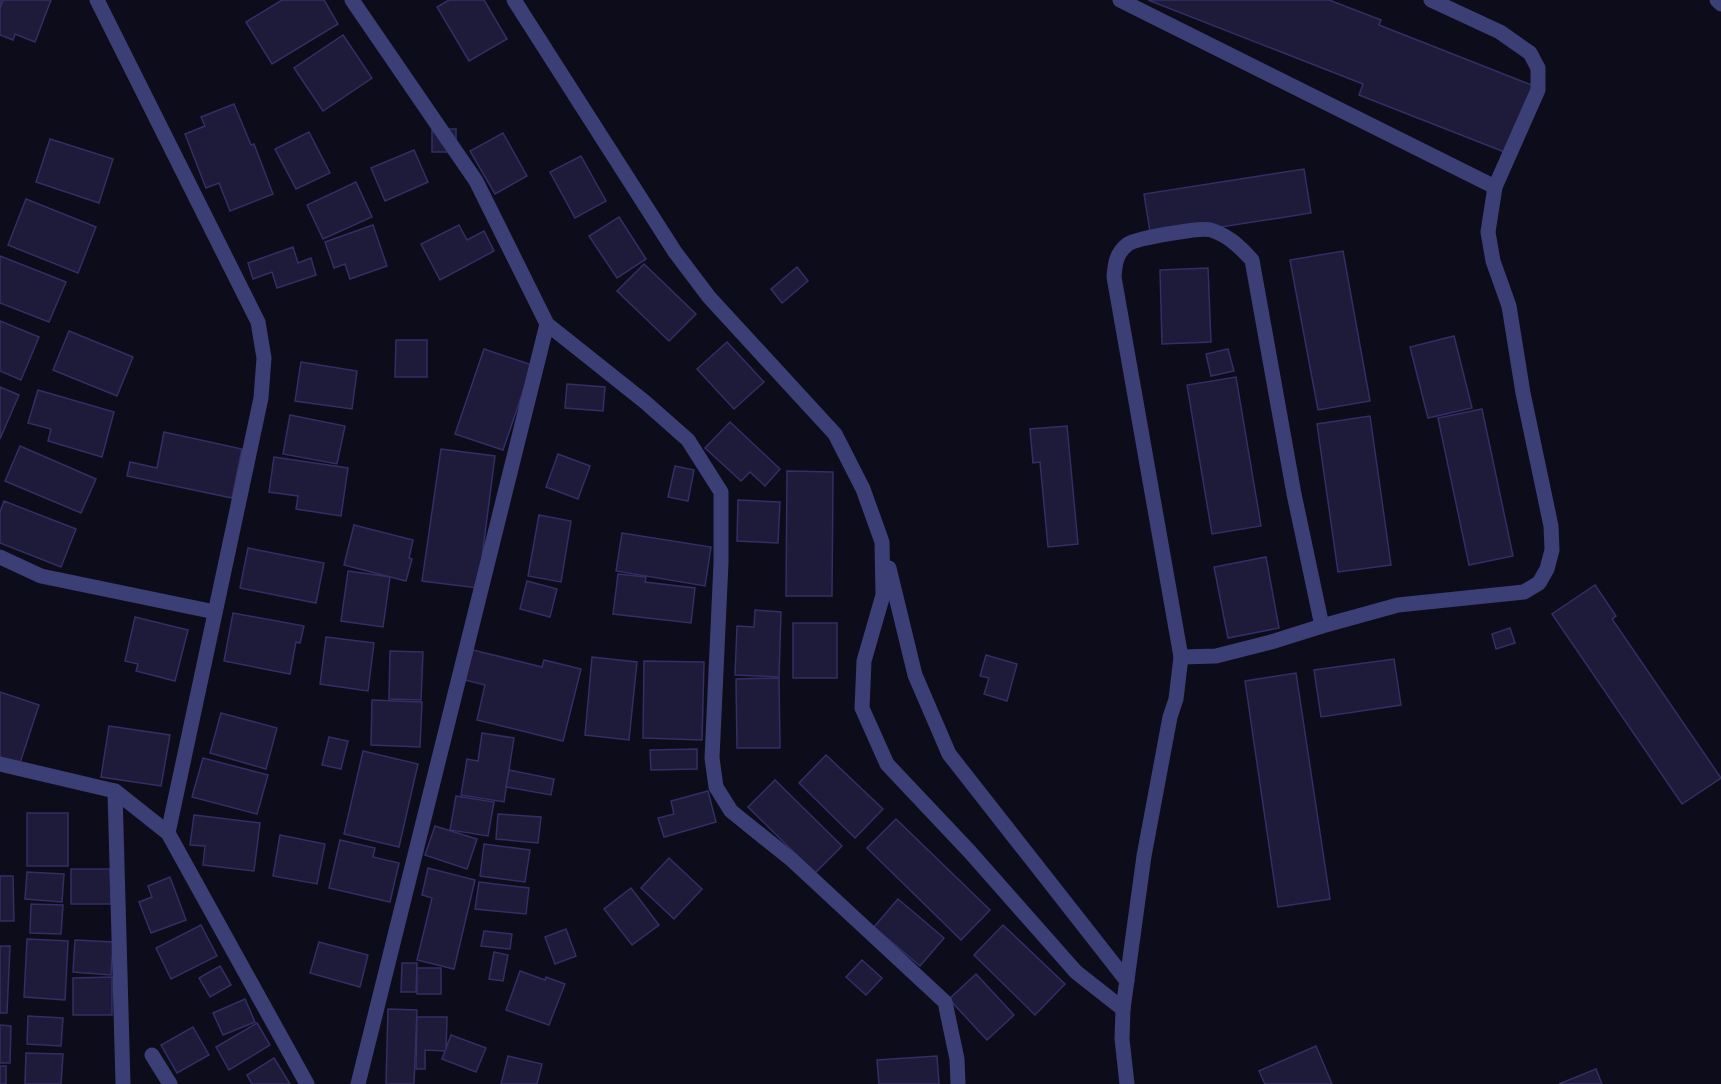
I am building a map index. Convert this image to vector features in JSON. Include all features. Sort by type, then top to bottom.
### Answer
[{"type":"street","points":[[97,0],[258,322],[264,357],[261,398],[168,833]]},
{"type":"street","points":[[352,0],[476,181],[547,324],[645,402],[688,440],[721,492],[721,563],[712,758],[716,787],[731,811],[792,860],[945,1002],[957,1059],[958,1084]]},
{"type":"street","points":[[514,0],[675,252],[709,297],[835,434],[863,489],[882,542],[915,675],[949,754],[1126,981]]},
{"type":"street","points":[[1120,0],[1495,187]]},
{"type":"street","points":[[1181,657],[1216,656],[1398,605],[1524,592],[1539,583],[1547,569],[1552,550],[1551,526],[1523,393],[1509,306],[1493,261],[1488,232],[1495,187],[1538,90],[1538,68],[1530,53],[1500,32],[1431,0]]},
{"type":"street","points":[[1717,0],[1721,4]]},
{"type":"street","points":[[1127,1084],[1122,1039],[1126,981],[1143,856],[1170,717],[1176,699],[1181,657],[1114,278],[1116,258],[1129,244],[1154,236],[1208,228],[1232,239],[1252,260],[1294,494],[1322,626]]},
{"type":"street","points":[[358,1084],[547,324]]},
{"type":"street","points":[[882,542],[883,595],[864,661],[862,708],[887,764],[970,852],[1076,972],[1123,1009]]},
{"type":"street","points":[[0,557],[41,576],[215,612]]},
{"type":"street","points":[[0,764],[115,791],[168,833],[307,1084]]},
{"type":"street","points":[[115,791],[123,1084]]},
{"type":"street","points":[[152,1055],[170,1084]]},
{"type":"building","points":[[0,0],[7,0],[3,14],[0,13]]},
{"type":"building","points":[[3,0],[51,0],[35,42],[15,34],[13,40],[0,35],[0,8]]},
{"type":"building","points":[[282,0],[324,0],[338,24],[272,64],[246,22]]},
{"type":"building","points":[[449,0],[484,0],[507,39],[469,61],[437,7]]},
{"type":"building","points":[[1148,0],[1329,0],[1381,20],[1379,25],[1534,86],[1507,153],[1359,95],[1363,84]]},
{"type":"building","points":[[343,35],[372,78],[323,111],[294,68]]},
{"type":"building","points":[[234,104],[251,145],[254,144],[273,194],[230,211],[219,183],[206,188],[185,134],[205,126],[201,117]]},
{"type":"building","points":[[432,129],[456,129],[456,152],[432,152]]},
{"type":"building","points":[[309,132],[330,173],[296,189],[275,149]]},
{"type":"building","points":[[503,133],[527,176],[495,194],[470,151]]},
{"type":"building","points":[[50,139],[113,159],[99,203],[36,182]]},
{"type":"building","points":[[414,150],[428,182],[385,201],[371,168]]},
{"type":"building","points":[[581,156],[606,201],[575,218],[550,172]]},
{"type":"building","points":[[1304,169],[1311,213],[1151,238],[1144,194]]},
{"type":"building","points":[[356,182],[372,217],[323,239],[307,205]]},
{"type":"building","points":[[26,199],[96,227],[78,273],[8,245]]},
{"type":"building","points":[[619,217],[646,259],[617,278],[589,236]]},
{"type":"building","points":[[373,225],[387,266],[350,279],[345,264],[334,268],[325,242]]},
{"type":"building","points":[[459,225],[467,240],[484,231],[494,251],[440,280],[421,244]]},
{"type":"building","points":[[293,247],[298,263],[311,258],[316,275],[277,288],[272,272],[253,279],[248,263]]},
{"type":"building","points":[[1343,251],[1370,401],[1318,410],[1290,260]]},
{"type":"building","points":[[0,256],[66,282],[49,322],[0,303]]},
{"type":"building","points":[[644,264],[696,314],[669,341],[617,291]]},
{"type":"building","points":[[797,267],[808,281],[782,303],[771,289]]},
{"type":"building","points":[[1208,268],[1211,342],[1162,344],[1160,270]]},
{"type":"building","points":[[0,321],[39,337],[21,380],[0,371]]},
{"type":"building","points":[[69,331],[133,357],[117,396],[53,370]]},
{"type":"building","points":[[1454,336],[1472,408],[1428,418],[1410,347]]},
{"type":"building","points":[[396,340],[427,340],[427,377],[395,377]]},
{"type":"building","points":[[727,342],[764,382],[734,409],[697,369]]},
{"type":"building","points":[[484,349],[532,365],[503,450],[455,434]]},
{"type":"building","points":[[1228,349],[1234,371],[1211,376],[1206,354]]},
{"type":"building","points":[[301,362],[357,371],[352,409],[295,401]]},
{"type":"building","points":[[1236,377],[1261,526],[1212,534],[1187,385]]},
{"type":"building","points":[[567,384],[605,387],[603,411],[565,408]]},
{"type":"building","points":[[0,387],[19,395],[0,439]]},
{"type":"building","points":[[38,390],[114,412],[102,457],[48,441],[51,429],[28,423]]},
{"type":"building","points":[[1482,409],[1513,556],[1469,565],[1438,418]]},
{"type":"building","points":[[290,415],[345,426],[337,464],[283,454]]},
{"type":"building","points":[[1370,416],[1391,565],[1338,572],[1317,424]]},
{"type":"building","points":[[730,422],[780,469],[765,486],[750,472],[741,481],[705,448]]},
{"type":"building","points":[[1067,426],[1078,544],[1048,547],[1040,462],[1033,463],[1030,429]]},
{"type":"building","points":[[164,432],[242,449],[232,498],[127,476],[130,462],[157,468]]},
{"type":"building","points":[[20,446],[96,479],[81,513],[5,481]]},
{"type":"building","points":[[441,449],[495,456],[478,588],[422,581]]},
{"type":"building","points":[[558,454],[590,466],[578,499],[546,487]]},
{"type":"building","points":[[274,457],[348,468],[341,516],[296,509],[298,496],[269,492]]},
{"type":"building","points":[[675,466],[694,470],[688,501],[668,497]]},
{"type":"building","points":[[787,471],[833,472],[832,596],[786,596]]},
{"type":"building","points":[[738,500],[780,502],[778,543],[737,541]]},
{"type":"building","points":[[4,501],[76,529],[61,567],[0,543],[0,512]]},
{"type":"building","points":[[539,515],[571,521],[561,582],[528,576]]},
{"type":"building","points":[[354,525],[413,540],[409,558],[412,559],[406,581],[344,565]]},
{"type":"building","points":[[622,533],[711,547],[705,586],[616,571]]},
{"type":"building","points":[[248,548],[324,563],[316,603],[240,588]]},
{"type":"building","points":[[1266,557],[1279,628],[1228,638],[1214,567]]},
{"type":"building","points":[[348,571],[390,577],[383,627],[341,621]]},
{"type":"building","points":[[618,574],[646,577],[645,582],[695,588],[691,623],[613,614]]},
{"type":"building","points":[[527,581],[557,589],[550,617],[520,609]]},
{"type":"building","points":[[1595,585],[1616,616],[1612,619],[1721,778],[1682,804],[1552,614]]},
{"type":"building","points":[[755,610],[781,612],[779,677],[735,675],[737,626],[754,627]]},
{"type":"building","points":[[233,613],[304,626],[300,643],[296,642],[290,674],[224,661]]},
{"type":"building","points":[[135,617],[188,630],[175,681],[136,671],[138,664],[125,661]]},
{"type":"building","points":[[793,623],[837,623],[837,678],[793,678]]},
{"type":"building","points":[[1510,628],[1515,643],[1496,649],[1492,634]]},
{"type":"building","points":[[326,637],[374,643],[368,691],[320,684]]},
{"type":"building","points":[[473,650],[542,667],[544,660],[581,669],[563,741],[477,720],[485,685],[465,680]]},
{"type":"building","points":[[390,651],[423,652],[421,700],[389,699]]},
{"type":"building","points":[[986,655],[1017,664],[1007,701],[984,694],[989,678],[980,676]]},
{"type":"building","points":[[592,657],[637,662],[629,740],[585,735]]},
{"type":"building","points":[[1394,659],[1401,705],[1321,717],[1314,670]]},
{"type":"building","points":[[644,661],[704,662],[702,740],[643,738]]},
{"type":"building","points":[[1296,673],[1330,899],[1278,907],[1245,681]]},
{"type":"building","points":[[779,678],[780,748],[737,748],[736,679]]},
{"type":"building","points":[[0,692],[39,705],[19,766],[0,759]]},
{"type":"building","points":[[372,700],[422,702],[420,747],[371,745]]},
{"type":"building","points":[[221,713],[277,728],[266,769],[210,753]]},
{"type":"building","points":[[109,726],[170,735],[161,786],[101,777]]},
{"type":"building","points":[[482,733],[514,738],[504,802],[461,795],[467,759],[478,761]]},
{"type":"building","points":[[329,737],[348,741],[341,769],[322,765]]},
{"type":"building","points":[[697,749],[697,769],[651,770],[650,750]]},
{"type":"building","points":[[363,751],[418,764],[399,847],[344,834]]},
{"type":"building","points":[[826,755],[883,809],[855,838],[799,783]]},
{"type":"building","points":[[203,758],[268,775],[257,814],[192,797]]},
{"type":"building","points":[[509,770],[554,779],[551,795],[506,787]]},
{"type":"building","points":[[775,780],[842,846],[815,873],[748,807]]},
{"type":"building","points":[[708,791],[716,822],[664,837],[658,818],[674,814],[671,801]]},
{"type":"building","points":[[456,796],[494,802],[488,836],[450,830]]},
{"type":"building","points":[[27,813],[68,813],[68,866],[27,866]]},
{"type":"building","points":[[498,814],[541,817],[538,843],[496,839]]},
{"type":"building","points":[[194,815],[260,823],[254,871],[203,865],[205,846],[190,845]]},
{"type":"building","points":[[896,819],[990,910],[961,940],[867,848]]},
{"type":"building","points":[[435,826],[477,839],[467,869],[425,855]]},
{"type":"building","points":[[280,835],[325,844],[317,884],[273,876]]},
{"type":"building","points":[[340,840],[375,848],[373,857],[399,863],[390,902],[329,888]]},
{"type":"building","points":[[484,844],[530,850],[525,882],[480,876]]},
{"type":"building","points":[[669,858],[702,889],[674,919],[641,888]]},
{"type":"building","points":[[428,868],[475,880],[454,969],[417,960],[432,898],[422,895]]},
{"type":"building","points":[[71,869],[110,869],[111,904],[71,904]]},
{"type":"building","points":[[27,872],[64,874],[62,902],[25,899]]},
{"type":"building","points":[[0,876],[13,876],[14,921],[0,921]]},
{"type":"building","points":[[170,877],[186,920],[151,933],[139,902],[152,897],[148,886]]},
{"type":"building","points":[[479,882],[529,888],[526,914],[475,909]]},
{"type":"building","points":[[631,888],[659,925],[632,945],[604,909]]},
{"type":"building","points":[[898,899],[944,938],[920,966],[874,927]]},
{"type":"building","points":[[31,904],[63,905],[61,934],[30,933]]},
{"type":"building","points":[[201,925],[217,956],[171,979],[156,948]]},
{"type":"building","points":[[1003,925],[1065,984],[1035,1015],[974,955]]},
{"type":"building","points":[[566,929],[576,956],[555,964],[545,937]]},
{"type":"building","points":[[484,931],[512,934],[510,949],[481,946]]},
{"type":"building","points":[[27,939],[68,941],[65,1000],[24,997]]},
{"type":"building","points":[[75,940],[113,942],[111,975],[73,972]]},
{"type":"building","points":[[319,942],[368,955],[360,987],[310,973]]},
{"type":"building","points":[[0,946],[10,946],[7,1013],[0,1013]]},
{"type":"building","points":[[494,952],[508,955],[503,981],[489,979]]},
{"type":"building","points":[[862,960],[882,978],[866,995],[846,977]]},
{"type":"building","points":[[402,963],[417,963],[416,992],[401,992]]},
{"type":"building","points":[[220,966],[231,985],[210,997],[199,978]]},
{"type":"building","points":[[417,968],[441,968],[441,994],[417,994]]},
{"type":"building","points":[[520,971],[565,984],[549,1025],[506,1010]]},
{"type":"building","points":[[976,974],[1014,1015],[987,1040],[949,999]]},
{"type":"building","points":[[112,977],[112,1015],[73,1015],[73,978]]},
{"type":"building","points":[[245,999],[255,1022],[223,1035],[213,1013]]},
{"type":"building","points":[[388,1009],[417,1010],[414,1084],[386,1084]]},
{"type":"building","points":[[28,1016],[63,1018],[61,1046],[27,1044]]},
{"type":"building","points":[[417,1017],[447,1017],[446,1051],[425,1050],[425,1069],[416,1069]]},
{"type":"building","points":[[257,1023],[270,1045],[229,1070],[216,1047]]},
{"type":"building","points":[[0,1025],[11,1026],[10,1063],[0,1063]]},
{"type":"building","points":[[193,1027],[209,1055],[177,1073],[161,1045]]},
{"type":"building","points":[[451,1035],[486,1048],[476,1072],[442,1059]]},
{"type":"building","points":[[1316,1046],[1332,1084],[1265,1084],[1259,1071]]},
{"type":"building","points":[[26,1053],[63,1054],[61,1084],[25,1084]]},
{"type":"building","points":[[508,1056],[542,1064],[537,1084],[501,1084]]},
{"type":"building","points":[[937,1056],[939,1084],[879,1084],[877,1060]]},
{"type":"building","points":[[274,1058],[290,1084],[252,1084],[247,1075]]},
{"type":"building","points":[[0,1066],[6,1066],[6,1084],[0,1084]]},
{"type":"building","points":[[1596,1069],[1602,1084],[1559,1084]]}]
